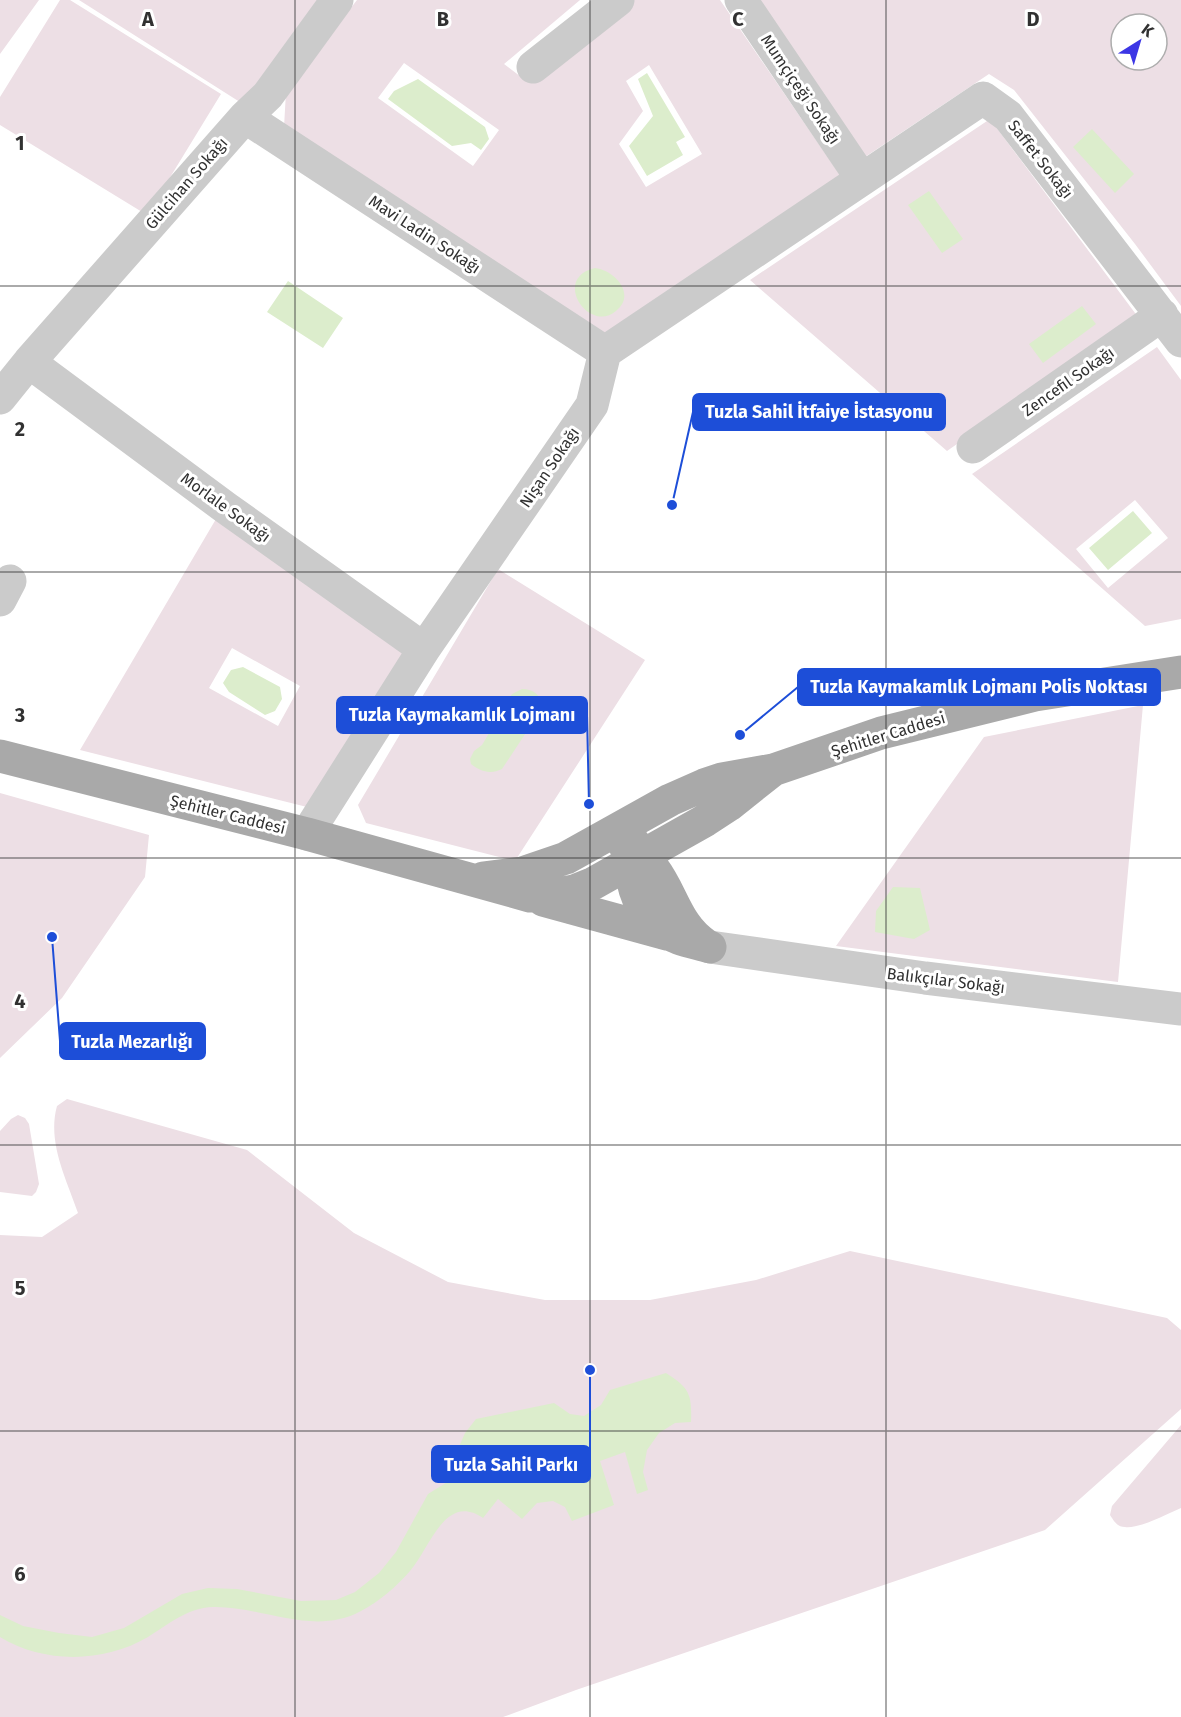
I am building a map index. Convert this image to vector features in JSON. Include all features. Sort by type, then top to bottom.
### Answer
[{"type":"main road","name":"Şehitler Caddesi","points":[[456,876],[480,878],[522,873],[566,858],[670,800],[722,779],[773,770],[909,724],[1035,695],[1181,672]]},
{"type":"main road","name":"Şehitler Caddesi","points":[[0,756],[307,834],[530,896],[574,891],[594,883],[636,856],[706,820],[773,770]]},
{"type":"main road","points":[[670,800],[643,824],[635,838],[635,890],[644,912],[657,925],[676,937]]},
{"type":"main road","points":[[706,820],[691,834],[683,847],[680,859],[683,904],[687,917],[693,930],[710,947]]},
{"type":"main road","points":[[590,845],[606,842],[621,844],[636,856],[664,882],[684,923],[694,937],[710,947]]},
{"type":"main road","points":[[530,896],[710,947]]},
{"type":"street","name":"Gülcihan Sokağı","points":[[0,399],[29,362],[245,117],[268,95],[337,0]]},
{"type":"street","points":[[533,67],[618,0]]},
{"type":"street","name":"Mumçiçeği Sokağı","points":[[741,0],[862,179]]},
{"type":"street","name":"Saffet Sokağı","points":[[862,179],[983,98],[1008,116],[1181,341]]},
{"type":"street","name":"Mavi Ladin Sokağı","points":[[245,117],[605,352]]},
{"type":"street","points":[[605,352],[862,179]]},
{"type":"street","name":"Zencefil Sokağı","points":[[973,447],[1162,315]]},
{"type":"street","name":"Nişan Sokağı","points":[[307,834],[424,649],[592,405],[605,352]]},
{"type":"street","name":"Morlale Sokağı","points":[[29,362],[226,508],[424,649]]},
{"type":"street","name":"Balıkçılar Sokağı","points":[[710,947],[925,978],[1181,1009]]},
{"type":"shaded area","points":[[0,0],[39,0],[0,54]]},
{"type":"shaded area","points":[[60,0],[70,0],[221,94],[147,215],[0,125],[0,97]]},
{"type":"shaded area","points":[[79,0],[322,0],[243,104]]},
{"type":"shaded area","points":[[357,0],[580,0],[504,64],[529,83],[633,0],[720,0],[842,178],[605,337],[284,127],[286,92]],"holes":[[[404,63],[499,130],[473,166],[378,98]],[[649,65],[702,154],[646,187],[619,144],[643,111],[626,81]]]},
{"type":"shaded area","points":[[757,0],[1181,0],[1181,306],[1014,90],[989,74],[862,159]]},
{"type":"shaded area","points":[[647,73],[685,137],[676,142],[683,155],[647,176],[629,146],[653,116],[638,79]]},
{"type":"shaded area","points":[[418,79],[485,127],[489,139],[481,150],[471,143],[452,146],[388,99],[394,91]]},
{"type":"shaded area","points":[[990,119],[1138,317],[947,451],[750,280]]},
{"type":"shaded area","points":[[1092,129],[1134,174],[1115,193],[1073,147]]},
{"type":"shaded area","points":[[929,191],[963,239],[942,253],[908,205]]},
{"type":"shaded area","points":[[595,268],[616,278],[624,290],[622,304],[616,311],[606,316],[595,315],[586,310],[579,302],[575,292],[576,282],[582,274]]},
{"type":"shaded area","points":[[288,281],[343,318],[323,348],[267,312]]},
{"type":"shaded area","points":[[1082,306],[1096,324],[1043,363],[1029,344]]},
{"type":"shaded area","points":[[1157,347],[1181,380],[1181,619],[1145,626],[972,474]],"holes":[[[1135,500],[1168,538],[1108,588],[1076,549]]]},
{"type":"shaded area","points":[[1133,511],[1152,533],[1108,570],[1089,548]]},
{"type":"shaded area","points":[[216,519],[412,656],[315,809],[80,750]],"holes":[[[232,648],[300,686],[278,726],[209,688]]]},
{"type":"shaded area","points":[[498,569],[645,660],[515,861],[366,823],[358,805]]},
{"type":"shaded area","points":[[243,667],[280,687],[282,699],[275,711],[265,715],[229,692],[223,683],[231,670]]},
{"type":"shaded area","points":[[522,689],[531,690],[537,695],[541,701],[541,710],[502,769],[489,772],[478,769],[471,764],[470,759],[474,751],[482,745],[512,694]]},
{"type":"shaded area","points":[[1143,705],[1118,982],[836,946],[984,737]]},
{"type":"shaded area","points":[[0,793],[149,835],[145,877],[62,998],[0,1058]]},
{"type":"shaded area","points":[[893,887],[920,888],[930,930],[914,939],[875,932],[876,911]]},
{"type":"shaded area","points":[[67,1099],[247,1150],[354,1233],[448,1282],[545,1300],[650,1300],[756,1280],[850,1251],[1167,1318],[1181,1330],[1181,1409],[1045,1530],[503,1717],[0,1717],[0,1235],[42,1237],[78,1213],[59,1160],[54,1133],[57,1106]]},
{"type":"shaded area","points":[[18,1115],[25,1118],[29,1124],[39,1184],[32,1196],[0,1192],[0,1131]]},
{"type":"shaded area","points":[[666,1373],[680,1383],[688,1393],[691,1422],[675,1423],[659,1433],[647,1450],[643,1472],[648,1490],[637,1494],[625,1452],[600,1461],[614,1505],[572,1521],[565,1507],[553,1501],[537,1503],[522,1519],[498,1499],[483,1518],[470,1512],[458,1512],[448,1517],[440,1526],[410,1571],[394,1588],[361,1611],[343,1618],[306,1621],[232,1608],[204,1608],[179,1618],[131,1646],[93,1656],[55,1656],[17,1646],[0,1637],[0,1615],[23,1626],[92,1637],[124,1628],[182,1594],[208,1588],[237,1589],[301,1601],[336,1600],[355,1592],[379,1573],[396,1552],[428,1494],[449,1481],[468,1475],[458,1449],[465,1433],[476,1419],[554,1403],[570,1414],[584,1416],[601,1405],[610,1390]]},
{"type":"shaded area","points":[[1181,1425],[1181,1508],[1138,1526],[1118,1525],[1110,1515],[1112,1506]]},
{"type":"place","name":"Tuzla Sahil İtfaiye İstasyonu","points":[[672,505]]},
{"type":"place","name":"Tuzla Kaymakamlık Lojmanı Polis Noktası","points":[[740,735]]},
{"type":"place","name":"Tuzla Kaymakamlık Lojmanı","points":[[589,804]]},
{"type":"place","name":"Tuzla Mezarlığı","points":[[52,937]]},
{"type":"place","name":"Tuzla Sahil Parkı","points":[[590,1370]]}]
